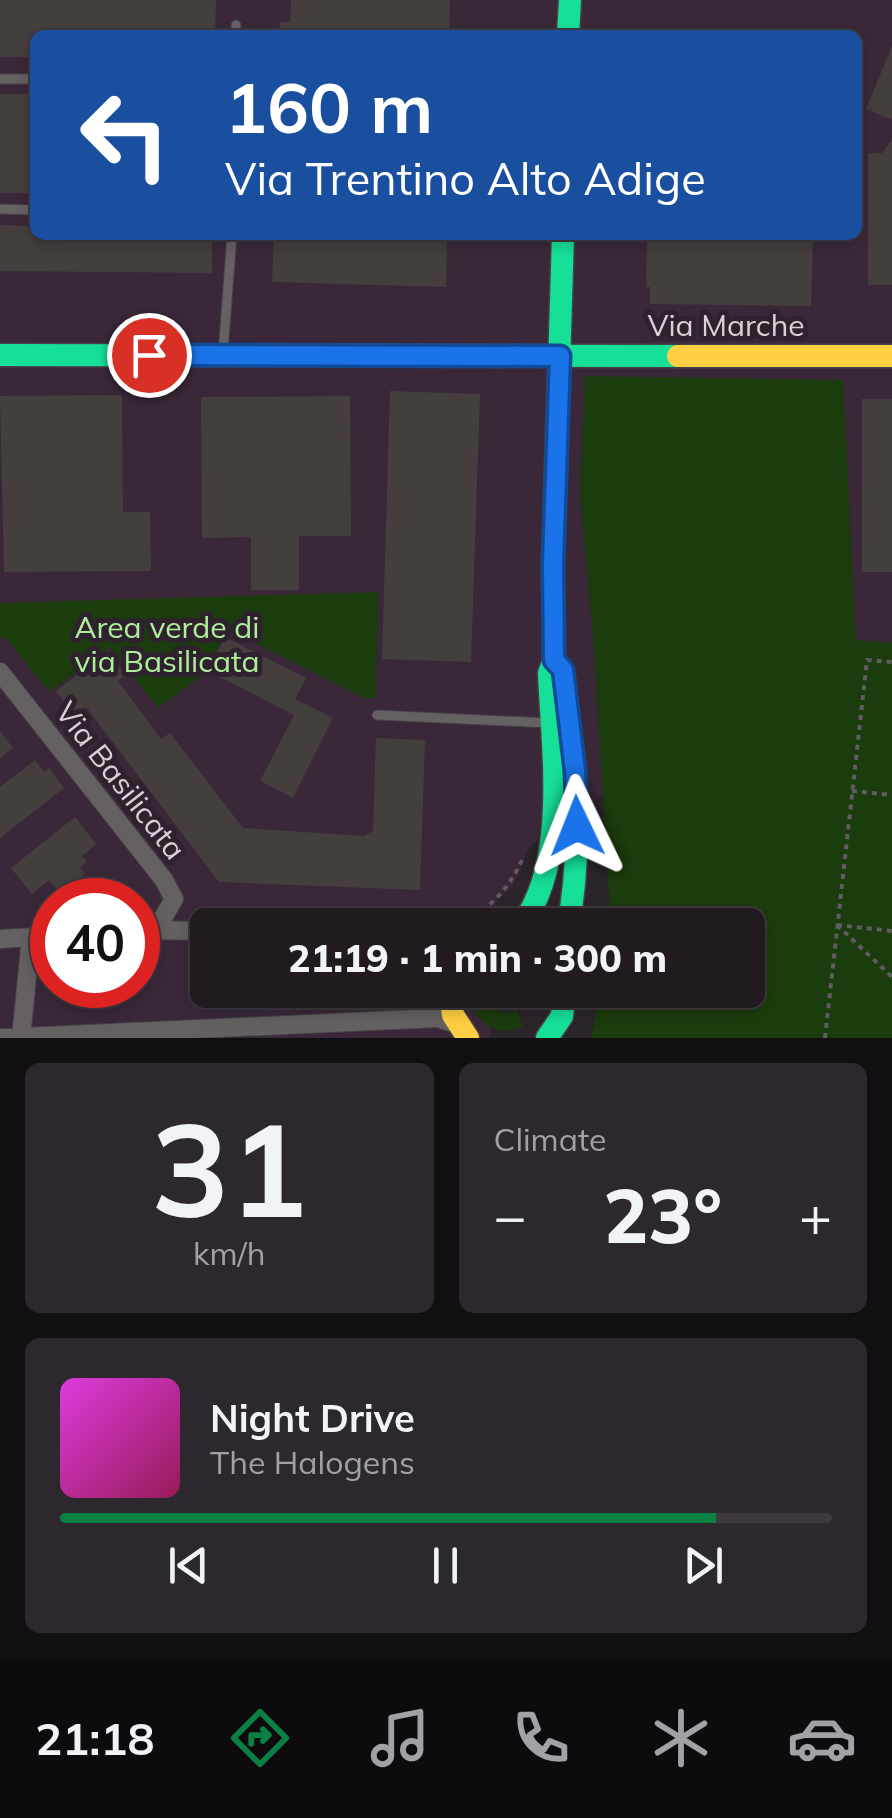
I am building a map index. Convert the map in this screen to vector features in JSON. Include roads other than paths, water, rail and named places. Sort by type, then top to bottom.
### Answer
[{"type":"street","points":[[568,30],[570,0]]},
{"type":"street","points":[[534,908],[542,898],[547,873],[549,673],[554,660],[553,564],[563,240]]},
{"type":"street","name":"Via Marche","points":[[0,355],[892,356]]},
{"type":"street","points":[[554,660],[563,670],[575,771],[572,908]]},
{"type":"street","name":"Via Basilicata","points":[[0,672],[164,880],[174,900],[160,923]]},
{"type":"street","points":[[160,928],[190,926]]},
{"type":"street","points":[[0,939],[30,937]]},
{"type":"street","points":[[21,1037],[30,947]]},
{"type":"street","points":[[451,1008],[463,1031]]},
{"type":"street","points":[[547,1038],[562,1016],[563,1008]]},
{"type":"street","points":[[0,1038],[438,1018],[463,1031]]},
{"type":"lane","points":[[0,78],[30,79]]},
{"type":"lane","points":[[0,209],[30,210]]},
{"type":"lane","points":[[223,356],[232,240]]},
{"type":"lane","points":[[377,715],[550,723]]},
{"type":"park label","name":"Area verde di via Basilicata","points":[[167,645]]}]
